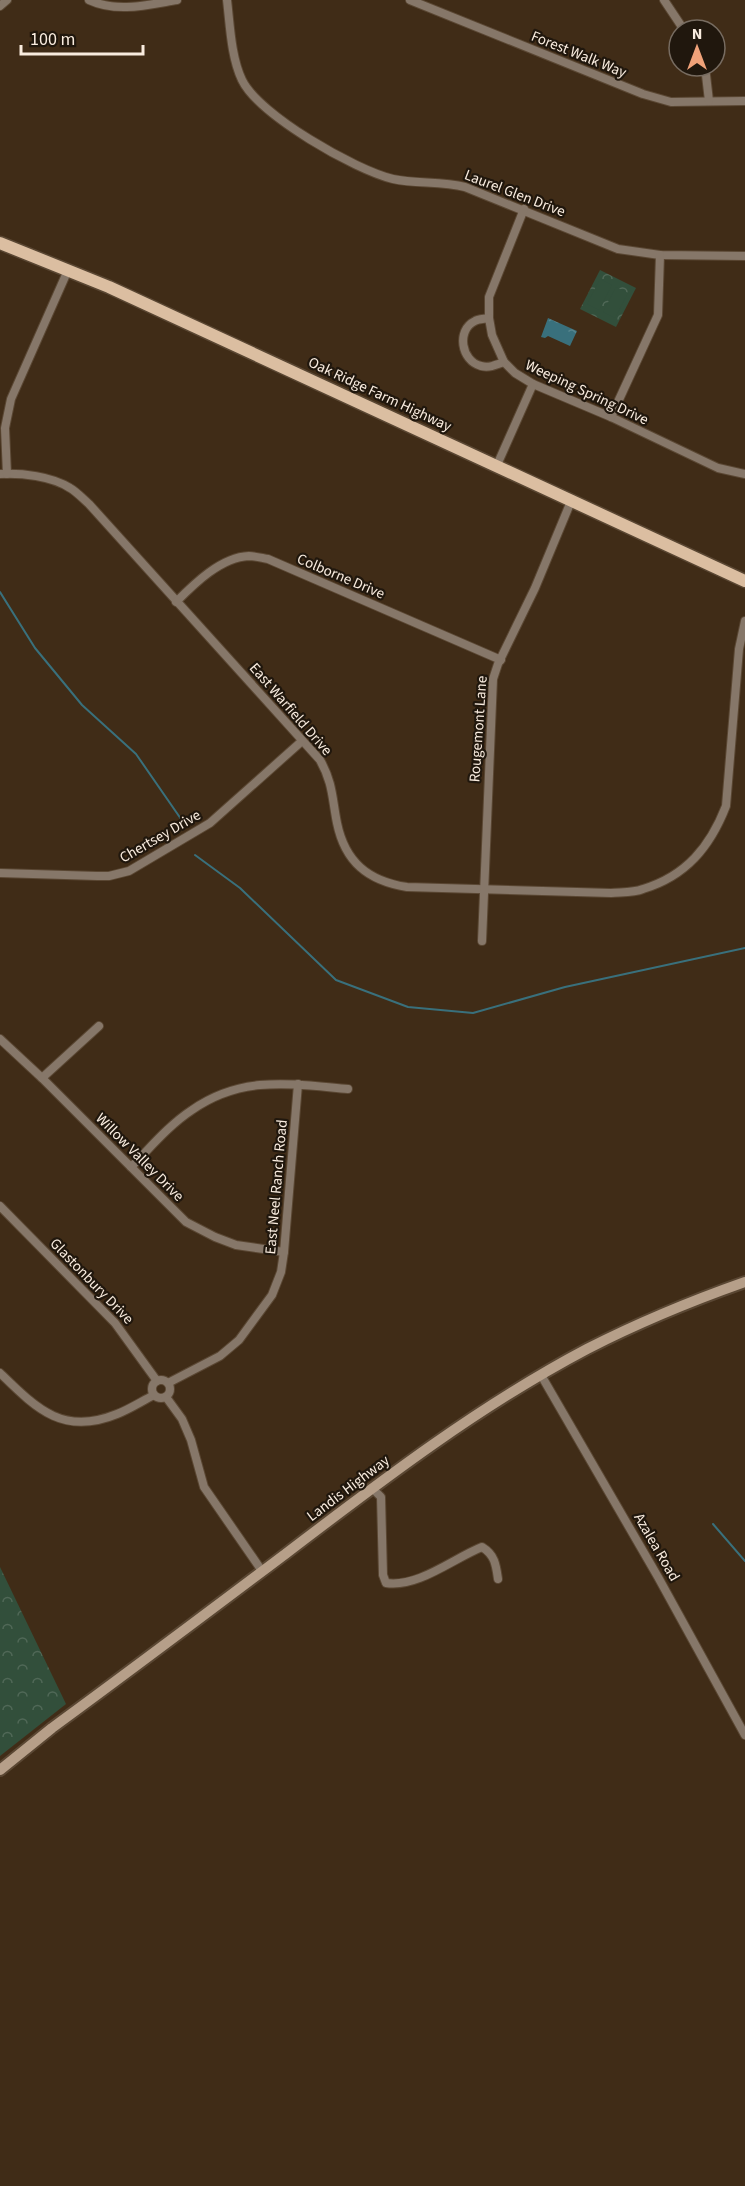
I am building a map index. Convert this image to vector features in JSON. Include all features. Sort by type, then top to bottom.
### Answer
[{"type":"main road","name":"Oak Ridge Farm Highway","points":[[0,243],[119,291],[745,580]]},
{"type":"main road","name":"Landis Highway","points":[[0,1770],[52,1728],[372,1488],[465,1423],[541,1375],[645,1321],[745,1282]]},
{"type":"street","points":[[0,6],[7,0]]},
{"type":"street","points":[[89,0],[118,8],[177,0]]},
{"type":"street","name":"Laurel Glen Drive","points":[[226,0],[236,63],[242,80],[262,105],[330,152],[377,174],[408,181],[447,183],[465,187],[618,249],[660,255],[745,255]]},
{"type":"street","name":"Forest Walk Way","points":[[410,0],[643,94],[671,102],[745,101]]},
{"type":"street","points":[[664,0],[676,18]]},
{"type":"street","points":[[706,78],[709,101]]},
{"type":"street","name":"Weeping Spring Drive","points":[[524,210],[489,297],[492,335],[504,362],[515,373],[532,384],[611,417],[718,468],[745,474]]},
{"type":"street","points":[[611,417],[657,315],[660,255]]},
{"type":"street","points":[[4,474],[5,428],[11,399],[68,270]]},
{"type":"street","points":[[489,318],[474,321],[466,330],[463,339],[464,349],[470,359],[479,366],[491,367],[504,362]]},
{"type":"street","points":[[496,465],[532,384]]},
{"type":"street","name":"East Warfield Drive","points":[[4,474],[38,477],[69,488],[89,504],[320,760],[328,775],[340,838],[352,860],[366,873],[386,884],[407,887],[611,893],[641,890],[665,881],[684,869],[703,850],[716,831],[726,807],[739,649],[745,621]]},
{"type":"street","name":"Rougemont Lane","points":[[482,941],[493,679],[572,500]]},
{"type":"street","name":"Colborne Drive","points":[[176,602],[201,578],[230,562],[248,556],[268,559],[501,660]]},
{"type":"street","name":"Chertsey Drive","points":[[0,873],[109,876],[129,871],[210,823],[302,741]]},
{"type":"street","points":[[42,1078],[99,1026]]},
{"type":"street","name":"Willow Valley Drive","points":[[0,1039],[186,1222],[236,1245],[284,1252]]},
{"type":"street","points":[[131,1167],[179,1120],[210,1099],[231,1090],[251,1085],[298,1084],[348,1089]]},
{"type":"street","name":"East Neel Ranch Road","points":[[168,1383],[220,1356],[239,1340],[272,1295],[281,1272],[284,1252],[298,1084]]},
{"type":"street","name":"Glastonbury Drive","points":[[0,1206],[116,1323],[157,1381]]},
{"type":"street","points":[[0,1373],[29,1401],[47,1414],[71,1422],[94,1422],[119,1414],[154,1395]]},
{"type":"street","name":"Azalea Road","points":[[541,1375],[658,1577],[745,1735]]},
{"type":"street","points":[[163,1380],[168,1383],[170,1389],[166,1397],[160,1398],[154,1395],[152,1389],[157,1381],[163,1380]]},
{"type":"street","points":[[166,1397],[182,1419],[191,1440],[204,1487],[262,1571]]},
{"type":"street","points":[[372,1488],[381,1497],[383,1575],[386,1583],[395,1584],[430,1573],[482,1547],[490,1552],[495,1562],[498,1579]]},
{"type":"green space","points":[[600,270],[636,288],[616,327],[580,309]]},
{"type":"green space","points":[[600,279],[612,285],[599,310],[587,304]]},
{"type":"green space","points":[[616,287],[628,293],[615,318],[603,312]]},
{"type":"green space","points":[[0,1567],[66,1704],[0,1756]]},
{"type":"water","points":[[548,318],[577,331],[570,346],[548,336],[541,337]]},
{"type":"waterway","points":[[0,592],[35,648],[82,705],[136,754],[181,819]]},
{"type":"waterway","points":[[195,855],[240,888],[336,980],[408,1007],[473,1013],[565,987],[745,948]]},
{"type":"waterway","points":[[713,1524],[745,1561]]}]
